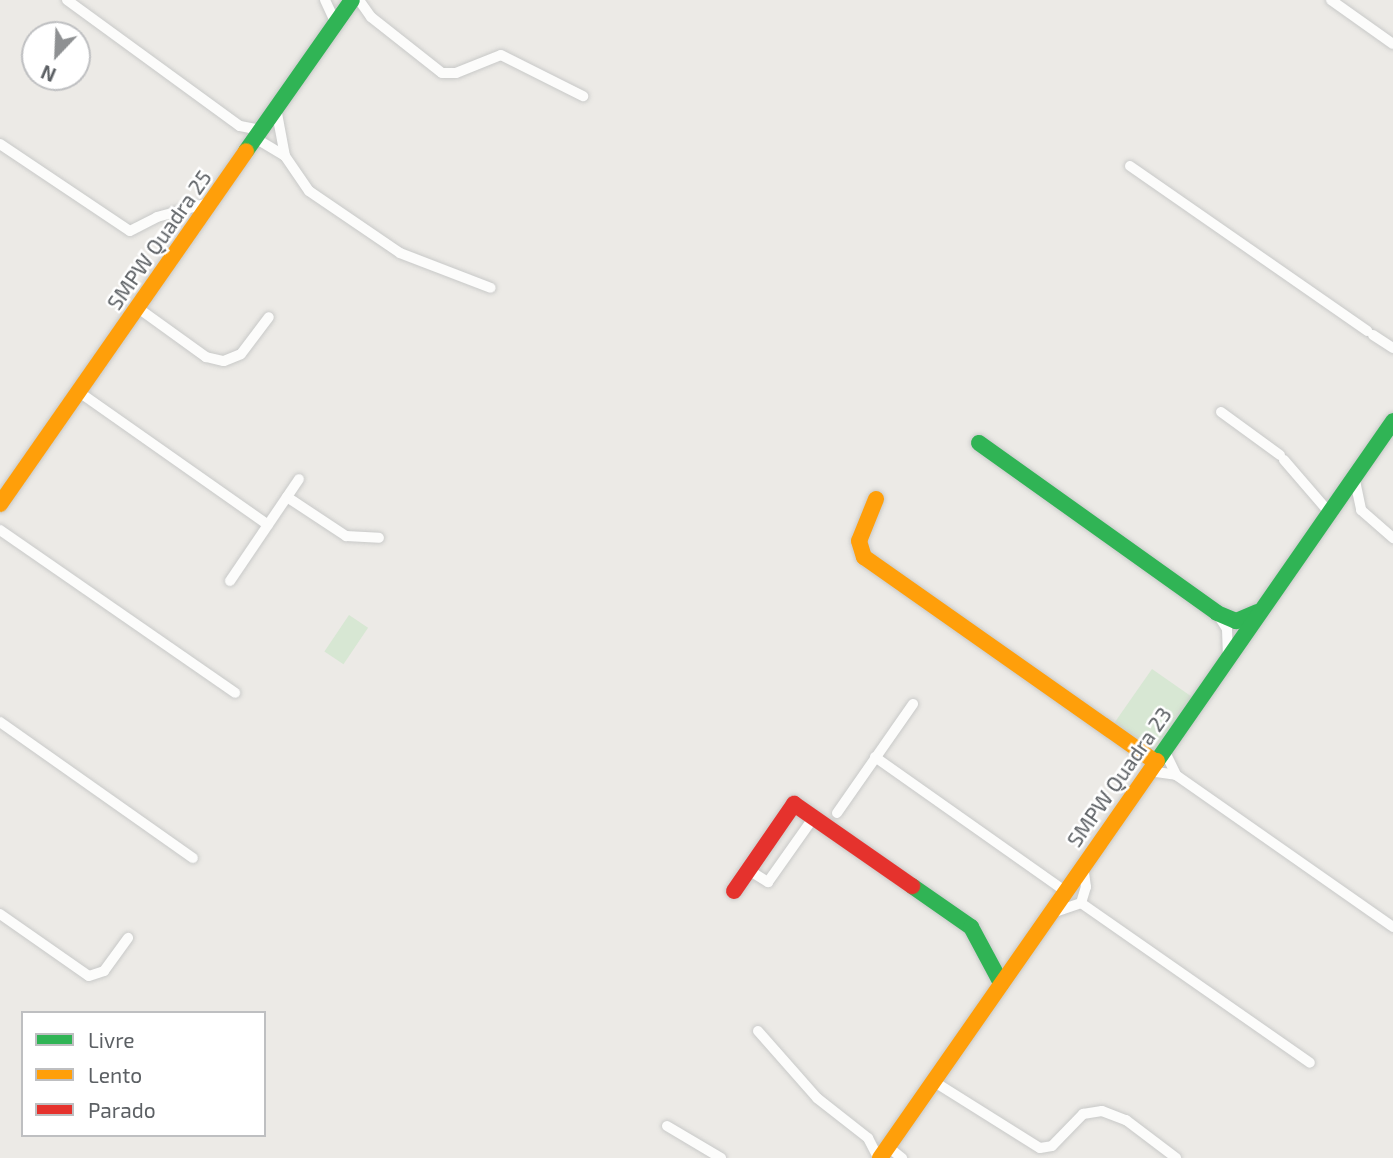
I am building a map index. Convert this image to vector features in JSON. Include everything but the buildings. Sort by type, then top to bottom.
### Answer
[{"type":"street","points":[[68,0],[285,156]]},
{"type":"street","points":[[325,0],[336,24]]},
{"type":"street","name":"SMPW Quadra 25","points":[[0,504],[352,0]]},
{"type":"street","points":[[359,0],[371,17],[442,73],[456,73],[501,55],[583,96]]},
{"type":"street","points":[[1331,0],[1393,44]]},
{"type":"street","points":[[276,108],[285,156],[301,184],[389,247],[439,271],[492,288]]},
{"type":"street","points":[[0,144],[131,231],[157,217],[212,202]]},
{"type":"street","points":[[1130,166],[1393,348]]},
{"type":"street","points":[[138,307],[206,357],[224,361],[241,354],[269,317]]},
{"type":"street","points":[[79,392],[268,525]]},
{"type":"street","points":[[1221,412],[1282,458],[1328,511]]},
{"type":"street","name":"SMPW Quadra 23","points":[[885,1150],[1393,421]]},
{"type":"street","points":[[979,443],[1217,613],[1227,628],[1228,656]]},
{"type":"street","points":[[1354,475],[1361,510],[1393,538]]},
{"type":"street","points":[[230,581],[299,479]]},
{"type":"street","points":[[287,497],[346,537],[379,538]]},
{"type":"street","points":[[876,499],[859,541],[864,557],[1393,927]]},
{"type":"street","points":[[0,530],[235,693]]},
{"type":"street","points":[[1217,613],[1246,619],[1262,607]]},
{"type":"street","points":[[837,813],[913,704]]},
{"type":"street","points":[[0,722],[193,858]]},
{"type":"street","points":[[875,757],[1065,891]]},
{"type":"street","points":[[1156,761],[1176,775]]},
{"type":"street","points":[[734,891],[794,804],[971,927],[1001,983]]},
{"type":"street","points":[[747,869],[768,882],[814,817]]},
{"type":"street","points":[[1081,902],[1086,887],[1083,866]]},
{"type":"street","points":[[1049,914],[1081,902]]},
{"type":"street","points":[[1081,902],[1310,1063]]},
{"type":"street","points":[[0,914],[89,976],[104,971],[128,938]]},
{"type":"street","points":[[758,1031],[817,1098],[869,1139],[902,1158]]},
{"type":"street","points":[[933,1080],[1040,1148],[1052,1146],[1083,1114],[1102,1111],[1126,1120],[1176,1158]]},
{"type":"street","points":[[667,1126],[721,1158]]},
{"type":"street","points":[[869,1139],[885,1150]]},
{"type":"green space","points":[[349,615],[368,628],[343,664],[324,651]]},
{"type":"green space","points":[[1152,669],[1195,699],[1156,754],[1114,724]]},
{"type":"traffic: fast","points":[[246,151],[352,0]]},
{"type":"traffic: fast","points":[[1157,761],[1393,421]]},
{"type":"traffic: fast","points":[[979,443],[1217,613],[1236,621],[1257,612]]},
{"type":"traffic: fast","points":[[912,886],[971,927],[1001,983]]},
{"type":"traffic: slow","points":[[0,504],[246,151]]},
{"type":"traffic: slow","points":[[876,499],[859,541],[864,557],[1156,762]]},
{"type":"traffic: slow","points":[[880,1158],[1157,761]]},
{"type":"traffic: jam","points":[[734,891],[794,804],[912,886]]}]
